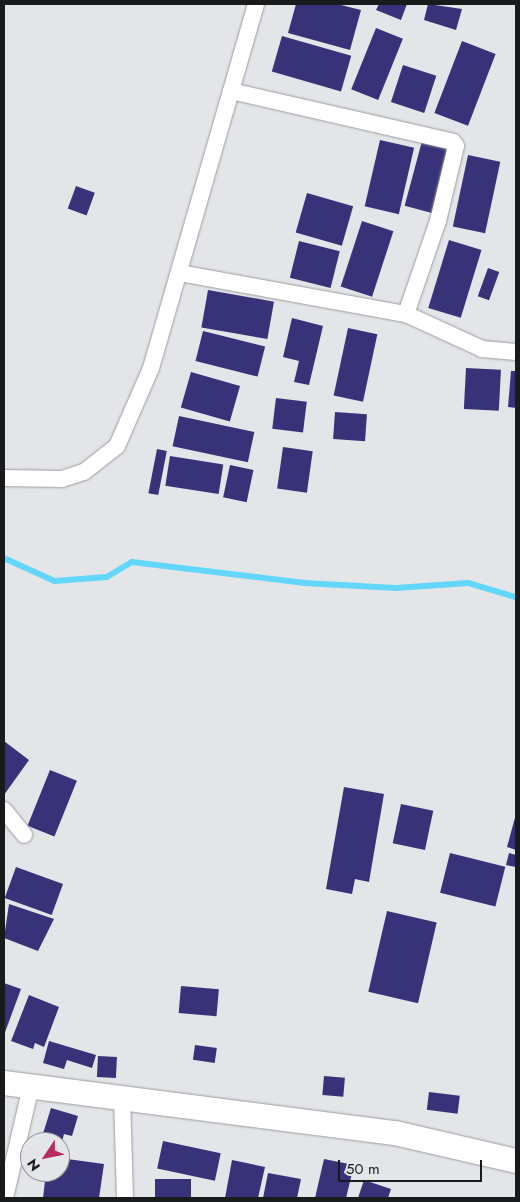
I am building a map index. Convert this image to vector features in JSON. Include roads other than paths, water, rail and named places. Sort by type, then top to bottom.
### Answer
[{"type":"main road","points":[[4,1082],[395,1133],[516,1161]]},
{"type":"street","points":[[4,478],[62,478],[84,472],[118,446],[151,368],[180,273],[256,4]]},
{"type":"street","points":[[231,91],[453,142],[456,146],[438,222],[406,314]]},
{"type":"street","points":[[180,273],[406,314],[482,349],[516,352]]},
{"type":"street","points":[[4,810],[24,835]]},
{"type":"street","points":[[5,1198],[31,1086]]},
{"type":"street","points":[[122,1097],[125,1198]]},
{"type":"waterway","points":[[4,558],[55,581],[107,577],[132,562],[305,583],[396,588],[468,583],[516,597]]}]
